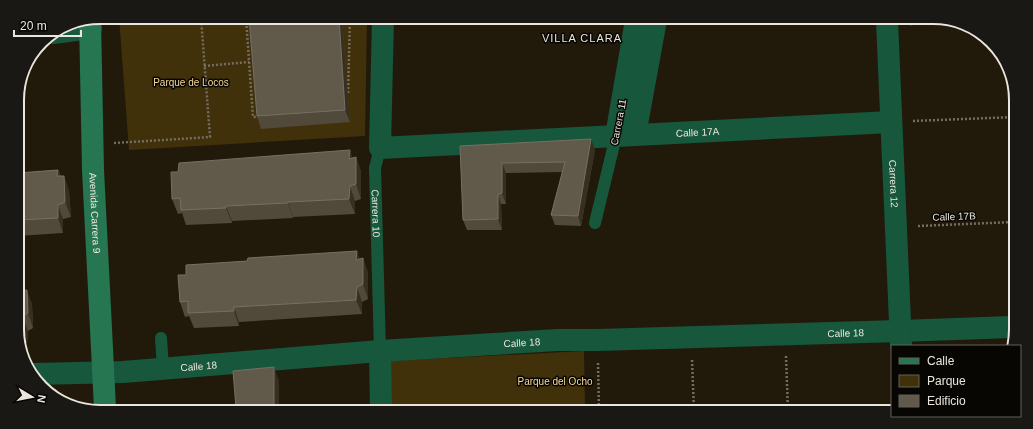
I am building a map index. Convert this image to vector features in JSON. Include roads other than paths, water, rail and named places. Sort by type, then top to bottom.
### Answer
[{"type":"main road","name":"Avenida Carrera 9","points":[[91,25],[93,170],[106,405]]},
{"type":"street","name":"Carrera 10","points":[[380,148],[382,24]]},
{"type":"street","name":"Carrera 11","points":[[625,135],[636,24]]},
{"type":"street","name":"Carrera 11","points":[[625,135],[655,24]]},
{"type":"street","name":"Carrera 12","points":[[887,24],[901,338]]},
{"type":"street","name":"Calle 17A","points":[[380,148],[891,122]]},
{"type":"street","name":"Calle 18","points":[[39,374],[123,372],[558,340],[785,335],[901,338],[1009,327]]},
{"type":"street","name":"Carrera 10","points":[[380,352],[381,405]]},
{"type":"lane","name":"Carrera 11","points":[[595,223],[625,135]]},
{"type":"lane","name":"Carrera 10","points":[[380,148],[375,168],[380,352]]},
{"type":"lane","points":[[161,338],[163,368]]},
{"type":"district","name":"VILLA CLARA","points":[[582,38]]},
{"type":"park label","name":"Parque de Locos","points":[[191,82]]},
{"type":"park label","name":"Parque del Ocho","points":[[555,381]]}]
